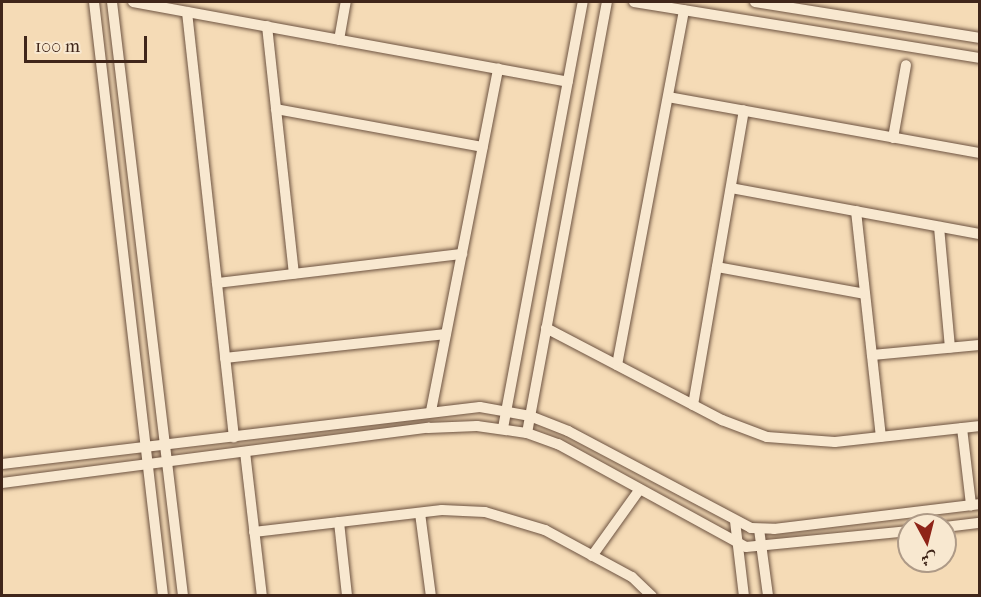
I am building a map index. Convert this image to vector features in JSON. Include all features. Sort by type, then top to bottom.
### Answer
[{"type":"street","points":[[94,2],[163,596]]},
{"type":"street","points":[[112,2],[183,596]]},
{"type":"street","points":[[133,2],[568,82]]},
{"type":"street","points":[[339,40],[346,2]]},
{"type":"street","points":[[503,428],[583,2]]},
{"type":"street","points":[[527,433],[607,2]]},
{"type":"street","points":[[634,2],[980,58]]},
{"type":"street","points":[[755,2],[980,38]]},
{"type":"street","points":[[617,365],[684,10]]},
{"type":"street","points":[[187,12],[234,436]]},
{"type":"street","points":[[267,27],[294,274]]},
{"type":"street","points":[[893,138],[906,65]]},
{"type":"street","points":[[431,411],[498,69]]},
{"type":"street","points":[[668,97],[980,153]]},
{"type":"street","points":[[276,109],[483,147]]},
{"type":"street","points":[[693,405],[744,110]]},
{"type":"street","points":[[731,188],[980,234]]},
{"type":"street","points":[[856,212],[881,437]]},
{"type":"street","points":[[939,227],[950,348]]},
{"type":"street","points":[[217,283],[462,254]]},
{"type":"street","points":[[717,267],[865,294]]},
{"type":"street","points":[[546,328],[745,430],[790,441],[835,442],[980,426]]},
{"type":"street","points":[[225,358],[446,334]]},
{"type":"street","points":[[872,355],[980,345]]},
{"type":"street","points":[[2,464],[431,411],[480,407],[507,410],[530,416],[568,431],[735,521],[759,529],[975,505],[962,428]]},
{"type":"street","points":[[2,483],[452,426],[503,428],[527,433],[558,444],[738,544],[762,548],[897,532]]},
{"type":"street","points":[[245,452],[262,596]]},
{"type":"street","points":[[592,556],[640,489]]},
{"type":"street","points":[[254,532],[463,510],[502,515],[535,526],[632,577],[652,596]]},
{"type":"street","points":[[420,513],[431,596]]},
{"type":"street","points":[[735,521],[744,596]]},
{"type":"street","points":[[339,522],[347,596]]},
{"type":"street","points":[[957,526],[980,523]]},
{"type":"street","points":[[759,529],[768,596]]}]
